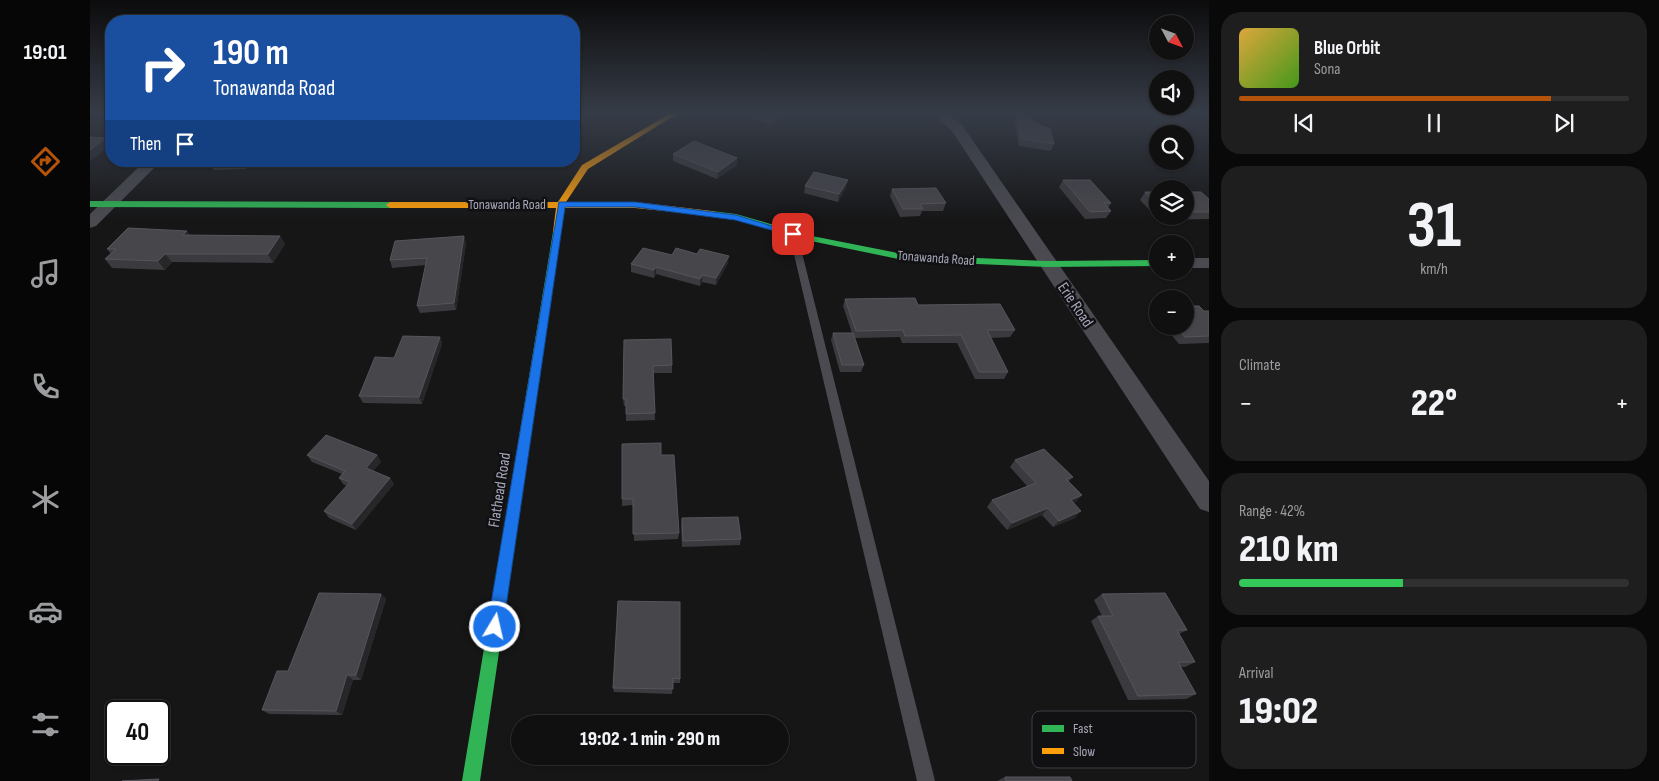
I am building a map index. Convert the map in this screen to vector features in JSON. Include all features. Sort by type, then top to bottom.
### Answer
[{"type":"street","points":[[562,204],[584,167],[613,148]]},
{"type":"street","name":"Erie Road","points":[[971,148],[1209,502]]},
{"type":"street","points":[[90,223],[148,167]]},
{"type":"street","name":"Tonawanda Road","points":[[90,204],[635,205],[736,217],[793,234],[908,258],[1047,264],[1149,263]]},
{"type":"street","name":"Flathead Road","points":[[471,781],[562,204]]},
{"type":"street","points":[[1194,263],[1209,263]]},
{"type":"lane","points":[[793,234],[926,781]]},
{"type":"building","points":[[682,148],[713,148],[737,158],[718,172],[673,154]]},
{"type":"building","points":[[814,172],[848,180],[839,194],[805,186]]},
{"type":"building","points":[[1063,180],[1090,180],[1111,203],[1104,203],[1111,211],[1090,212]]},
{"type":"building","points":[[936,188],[946,203],[920,204],[923,209],[903,209],[892,189]]},
{"type":"building","points":[[1194,192],[1201,192],[1209,199],[1209,212],[1194,212]]},
{"type":"building","points":[[128,228],[187,231],[183,235],[280,236],[268,254],[165,254],[158,261],[105,259],[116,249],[107,249]]},
{"type":"building","points":[[464,236],[454,303],[417,306],[427,258],[390,260],[395,241]]},
{"type":"building","points":[[643,248],[672,255],[676,248],[697,254],[700,249],[729,256],[716,278],[703,275],[700,279],[656,267],[654,270],[631,264]]},
{"type":"building","points":[[915,298],[918,305],[1000,304],[1015,330],[987,330],[1008,372],[979,372],[961,335],[905,336],[903,330],[856,331],[845,299]]},
{"type":"building","points":[[1194,306],[1199,306],[1204,311],[1209,311],[1209,336],[1185,337],[1183,335],[1194,335]]},
{"type":"building","points":[[833,333],[853,333],[864,365],[842,365]]},
{"type":"building","points":[[403,336],[440,337],[419,397],[359,396],[375,357],[394,358]]},
{"type":"building","points":[[671,339],[672,365],[653,366],[655,413],[626,414],[626,399],[623,399],[624,340]]},
{"type":"building","points":[[326,435],[377,455],[366,468],[390,478],[352,524],[324,511],[350,482],[339,478],[345,471],[307,455]]},
{"type":"building","points":[[661,443],[661,455],[674,455],[679,533],[633,534],[633,499],[622,499],[622,444]]},
{"type":"building","points":[[1044,449],[1073,477],[1066,479],[1082,495],[1071,500],[1081,511],[1059,521],[1048,508],[1012,523],[992,500],[1036,483],[1015,460]]},
{"type":"building","points":[[738,517],[741,539],[683,541],[682,518]]},
{"type":"building","points":[[319,593],[381,594],[356,675],[347,675],[336,711],[262,710],[277,671],[288,671]]},
{"type":"building","points":[[1165,593],[1187,630],[1177,630],[1195,662],[1178,662],[1196,694],[1138,696],[1098,616],[1113,616],[1102,594]]},
{"type":"building","points":[[618,601],[680,602],[680,679],[673,678],[673,689],[613,688]]},
{"type":"building","points":[[1005,777],[1070,777],[1072,781],[1006,781]]},
{"type":"building","points":[[159,779],[158,781],[122,781]]},
{"type":"traffic: fast","points":[[90,204],[390,205]]},
{"type":"traffic: fast","points":[[712,214],[736,217],[811,238],[908,258],[1047,264],[1149,263]]},
{"type":"traffic: fast","points":[[471,781],[557,232]]},
{"type":"traffic: slow","points":[[557,232],[561,204],[585,167],[616,148]]},
{"type":"traffic: slow","points":[[390,205],[635,205],[712,214]]},
{"type":"route","points":[[495,627],[562,204],[635,205],[736,217],[793,234]]}]
